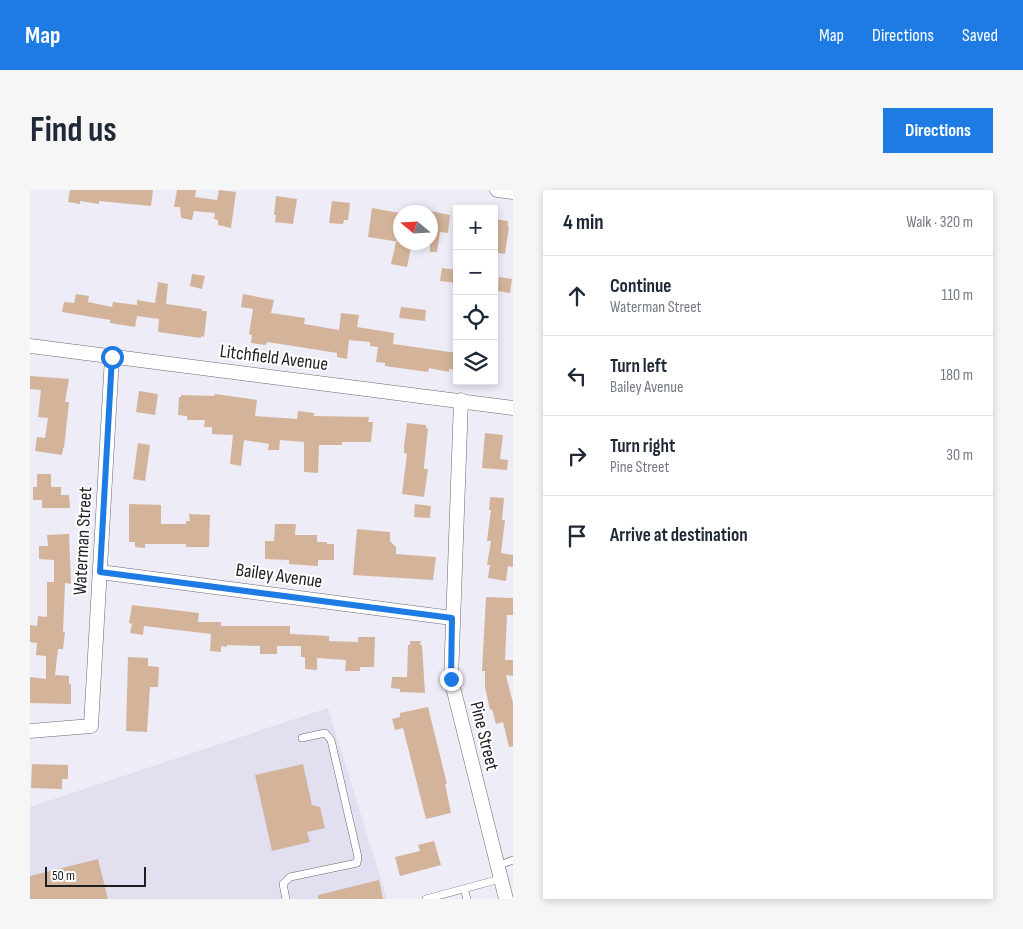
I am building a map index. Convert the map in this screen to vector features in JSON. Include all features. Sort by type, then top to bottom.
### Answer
[{"type":"street","points":[[497,190],[513,192]]},
{"type":"street","name":"Litchfield Avenue","points":[[30,346],[513,408]]},
{"type":"street","name":"Waterman Street","points":[[30,731],[91,726],[112,357]]},
{"type":"street","name":"Pine Street","points":[[460,400],[451,679],[506,899]]},
{"type":"street","name":"Bailey Avenue","points":[[100,572],[452,618]]},
{"type":"lane","points":[[286,899],[283,884],[290,877],[357,863],[358,857],[331,740],[325,733],[302,738]]},
{"type":"lane","points":[[426,899],[464,889],[499,872],[513,860]]},
{"type":"lane","points":[[464,889],[467,899]]},
{"type":"shaded area","points":[[328,708],[387,899],[30,899],[30,807]]},
{"type":"building","points":[[70,190],[153,190],[151,206],[99,201],[99,204],[80,201],[80,204],[68,202]]},
{"type":"building","points":[[177,190],[196,190],[195,197],[217,200],[219,190],[236,192],[231,228],[218,225],[218,220],[214,219],[215,213],[194,211],[192,220],[181,218],[180,207],[174,207]]},
{"type":"building","points":[[276,196],[297,199],[293,224],[275,222]]},
{"type":"building","points":[[332,201],[350,203],[348,220],[344,220],[343,224],[329,223]]},
{"type":"building","points":[[372,208],[393,212],[393,241],[368,237]]},
{"type":"building","points":[[438,213],[450,215],[448,233],[440,232],[438,245]]},
{"type":"building","points":[[498,220],[508,221],[509,227],[505,254],[498,253]]},
{"type":"building","points":[[394,250],[410,250],[407,267],[391,264]]},
{"type":"building","points":[[442,268],[453,269],[453,283],[440,281]]},
{"type":"building","points":[[192,274],[205,276],[202,289],[190,286]]},
{"type":"building","points":[[499,277],[512,279],[510,293],[498,291]]},
{"type":"building","points":[[158,282],[168,284],[166,304],[207,311],[204,337],[158,332],[159,319],[137,316],[135,327],[110,323],[110,320],[62,312],[64,302],[74,303],[76,294],[89,296],[88,302],[112,307],[113,302],[137,305],[137,300],[155,303]]},
{"type":"building","points":[[243,294],[274,300],[271,313],[305,318],[304,324],[339,330],[341,313],[359,315],[357,327],[394,333],[393,344],[453,352],[453,370],[449,369],[449,372],[429,368],[428,372],[385,366],[385,363],[376,362],[378,347],[370,346],[370,342],[349,340],[347,359],[337,357],[337,353],[267,342],[266,345],[251,343],[252,335],[249,334],[253,309],[241,307]]},
{"type":"building","points":[[401,307],[426,310],[425,321],[399,318]]},
{"type":"building","points":[[30,376],[69,379],[65,402],[69,402],[62,455],[35,451],[37,437],[45,438],[48,418],[38,417],[41,390],[30,389]]},
{"type":"building","points":[[139,391],[158,394],[155,415],[136,412]]},
{"type":"building","points":[[215,394],[257,400],[255,416],[297,419],[298,411],[314,413],[314,416],[369,417],[368,422],[373,422],[371,442],[342,442],[342,445],[319,445],[318,473],[304,472],[304,442],[280,440],[279,450],[268,450],[269,444],[244,440],[241,466],[230,464],[233,435],[212,434],[212,427],[204,427],[205,420],[187,420],[187,416],[178,415],[179,397],[181,395],[214,396]]},
{"type":"building","points":[[407,423],[426,425],[428,429],[424,469],[428,469],[424,497],[402,494],[407,454],[404,453],[404,447]]},
{"type":"building","points":[[485,433],[503,435],[500,459],[508,460],[507,470],[482,468]]},
{"type":"building","points":[[138,443],[150,445],[145,481],[133,479]]},
{"type":"building","points":[[37,474],[51,474],[51,487],[61,487],[61,495],[69,495],[70,508],[42,508],[42,500],[33,500],[33,487],[37,487]]},
{"type":"building","points":[[490,497],[504,498],[502,520],[505,520],[501,553],[513,555],[513,567],[508,566],[506,581],[488,578],[490,565],[487,565],[491,541],[487,541],[491,510],[489,510]]},
{"type":"building","points":[[129,504],[161,505],[161,524],[186,524],[186,521],[190,521],[189,514],[210,515],[209,547],[186,547],[186,544],[145,544],[145,548],[135,547],[135,542],[129,542]]},
{"type":"building","points":[[415,504],[431,506],[430,518],[414,517]]},
{"type":"building","points":[[275,524],[296,524],[295,535],[317,535],[317,542],[334,544],[334,560],[318,560],[318,566],[289,564],[289,560],[265,559],[265,541],[274,541]]},
{"type":"building","points":[[357,529],[390,532],[390,541],[396,547],[396,554],[436,557],[433,580],[353,575]]},
{"type":"building","points":[[69,534],[71,584],[65,583],[63,632],[65,632],[63,649],[58,649],[55,675],[69,676],[71,704],[30,703],[30,677],[46,679],[46,656],[36,655],[37,643],[30,642],[30,625],[37,626],[38,616],[47,617],[47,582],[54,582],[54,560],[39,559],[39,546],[48,546],[47,535]]},
{"type":"building","points":[[486,597],[513,598],[513,615],[507,615],[505,660],[513,660],[513,676],[506,675],[513,703],[513,746],[509,747],[503,722],[496,724],[492,709],[490,710],[485,687],[485,671],[482,671]]},
{"type":"building","points":[[132,605],[199,613],[198,622],[221,622],[221,626],[290,626],[290,634],[329,636],[329,641],[358,642],[358,637],[375,637],[374,667],[360,667],[360,671],[345,671],[346,660],[317,658],[317,670],[305,669],[305,657],[301,657],[301,646],[277,646],[277,654],[260,654],[260,646],[227,645],[227,647],[221,646],[221,652],[210,651],[211,634],[144,626],[143,635],[130,633],[132,624],[129,623]]},
{"type":"building","points":[[410,641],[421,641],[425,693],[400,692],[400,689],[391,688],[392,677],[407,677],[408,645],[410,645]]},
{"type":"building","points":[[128,657],[148,658],[148,666],[159,667],[158,687],[150,687],[147,732],[126,731]]},
{"type":"building","points":[[428,707],[447,784],[445,784],[451,813],[426,819],[403,728],[395,730],[392,719],[400,717],[400,713]]},
{"type":"building","points":[[32,764],[68,765],[68,779],[62,779],[62,789],[31,788]]},
{"type":"building","points":[[303,764],[312,805],[320,807],[325,828],[307,832],[310,842],[272,851],[255,775]]},
{"type":"building","points":[[434,841],[441,865],[400,876],[395,857],[420,851],[418,845]]},
{"type":"building","points":[[98,859],[108,899],[30,899],[30,876]]},
{"type":"building","points":[[379,880],[383,899],[318,899],[318,895]]},
{"type":"route","points":[[112,357],[100,572],[452,618],[451,679]]}]
